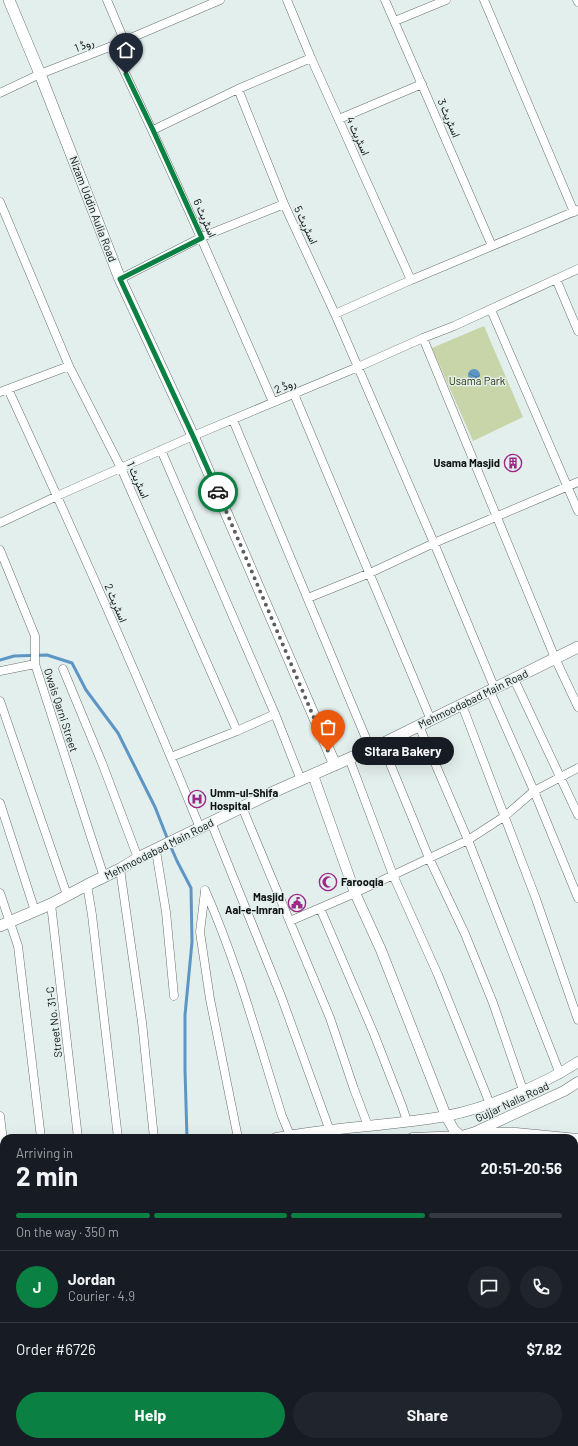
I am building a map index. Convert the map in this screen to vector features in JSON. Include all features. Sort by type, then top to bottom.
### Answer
[{"type":"main road","name":"Nizam Uddin Aulia Road","points":[[9,0],[40,74],[120,279],[193,436],[334,765]]},
{"type":"main road","name":"Mehmoodabad Main Road","points":[[5,924],[51,904],[120,869],[138,858],[242,807],[300,780],[313,776],[370,748],[382,744],[493,690],[578,646]]},
{"type":"street","points":[[107,0],[124,40]]},
{"type":"street","name":"روڈ 1","points":[[0,93],[40,74],[112,46],[220,0]]},
{"type":"street","name":"اسٹریٹ 4","points":[[287,0],[311,58],[411,280]]},
{"type":"street","name":"اسٹریٹ 3","points":[[385,0],[492,246]]},
{"type":"street","points":[[395,21],[446,0]]},
{"type":"street","points":[[335,314],[411,280],[576,211],[484,0]]},
{"type":"street","name":"اسٹریٹ 6","points":[[112,46],[153,130],[202,238],[273,402]]},
{"type":"street","points":[[153,130],[238,89],[311,58]]},
{"type":"street","points":[[339,119],[422,84]]},
{"type":"street","name":"اسٹریٹ 5","points":[[238,89],[284,204],[335,314],[434,543],[578,898]]},
{"type":"street","name":"اسٹریٹ 1","points":[[0,202],[69,366],[121,468],[237,731]]},
{"type":"street","points":[[120,279],[202,238],[284,204]]},
{"type":"street","name":"روڈ 2","points":[[0,523],[193,436],[491,310],[578,269]]},
{"type":"street","points":[[556,279],[578,331]]},
{"type":"street","points":[[491,310],[578,511]]},
{"type":"street","points":[[423,338],[496,517],[578,707]]},
{"type":"street","points":[[4,390],[69,366]]},
{"type":"street","name":"اسٹریٹ 2","points":[[4,390],[58,496],[171,757],[196,830]]},
{"type":"street","points":[[294,394],[431,720]]},
{"type":"street","points":[[233,420],[370,748]]},
{"type":"street","points":[[161,450],[275,714],[300,780]]},
{"type":"street","points":[[308,598],[578,482]]},
{"type":"street","name":"Owais Qarni Street","points":[[0,550],[35,636],[35,661],[104,877]]},
{"type":"street","points":[[0,671],[35,661]]},
{"type":"street","points":[[63,669],[102,763],[138,858]]},
{"type":"street","points":[[514,679],[578,815]]},
{"type":"street","points":[[0,701],[67,895]]},
{"type":"street","points":[[462,705],[536,899],[578,1020]]},
{"type":"street","points":[[171,757],[275,714]]},
{"type":"street","points":[[419,726],[468,840],[560,1074]]},
{"type":"street","points":[[382,744],[429,858],[465,934],[493,1003],[523,1090]]},
{"type":"street","points":[[349,758],[393,875],[438,975],[490,1104]]},
{"type":"street","points":[[290,922],[468,840],[505,816],[534,791],[578,768]]},
{"type":"street","points":[[313,776],[355,893],[381,950],[447,1117],[456,1134]]},
{"type":"street","points":[[0,803],[35,910]]},
{"type":"street","points":[[242,807],[330,1018],[368,1126]]},
{"type":"street","points":[[212,822],[281,996],[330,1131]]},
{"type":"street","points":[[158,849],[174,996]]},
{"type":"street","points":[[120,869],[142,1022],[154,1134]]},
{"type":"street","points":[[87,885],[92,915],[118,1134]]},
{"type":"street","points":[[237,1134],[210,999],[200,932],[205,890],[213,908],[238,980],[282,1116],[290,1134]]},
{"type":"street","points":[[0,893],[5,924],[18,946],[41,1134]]},
{"type":"street","name":"Street No. 31-C","points":[[51,904],[78,1134]]},
{"type":"street","points":[[320,908],[374,1034],[407,1121]]},
{"type":"street","points":[[300,1134],[447,1117],[490,1104],[560,1074],[578,1062]]},
{"type":"street","name":"Gujjar Nalla Road","points":[[463,1134],[476,1132],[557,1094],[578,1082]]},
{"type":"street","points":[[0,1116],[2,1134]]},
{"type":"street","points":[[476,1132],[516,1132],[537,1134]]},
{"type":"green space","name":"Usama Park","points":[[484,326],[523,417],[473,441],[432,348]]},
{"type":"water","points":[[476,369],[479,370],[479,380],[472,381],[469,380],[468,373],[469,370]]},
{"type":"waterway","points":[[0,660],[14,656],[47,655],[72,663],[86,690],[118,733],[155,807],[168,840]]},
{"type":"waterway","points":[[170,845],[191,888],[192,942],[185,1015],[187,1134]]},
{"type":"way so far","points":[[218,492],[328,751]]},
{"type":"place","name":"Usama Masjid","points":[[513,463]]},
{"type":"place","name":"Sitara Bakery","points":[[328,751]]},
{"type":"place","name":"Umm-ul-Shifa Hospital","points":[[197,799]]},
{"type":"place","name":"Farooqia","points":[[328,882]]},
{"type":"place","name":"Masjid Aal-e-Imran","points":[[297,903]]},
{"type":"route","points":[[126,74],[202,238],[120,279],[218,492]]}]
